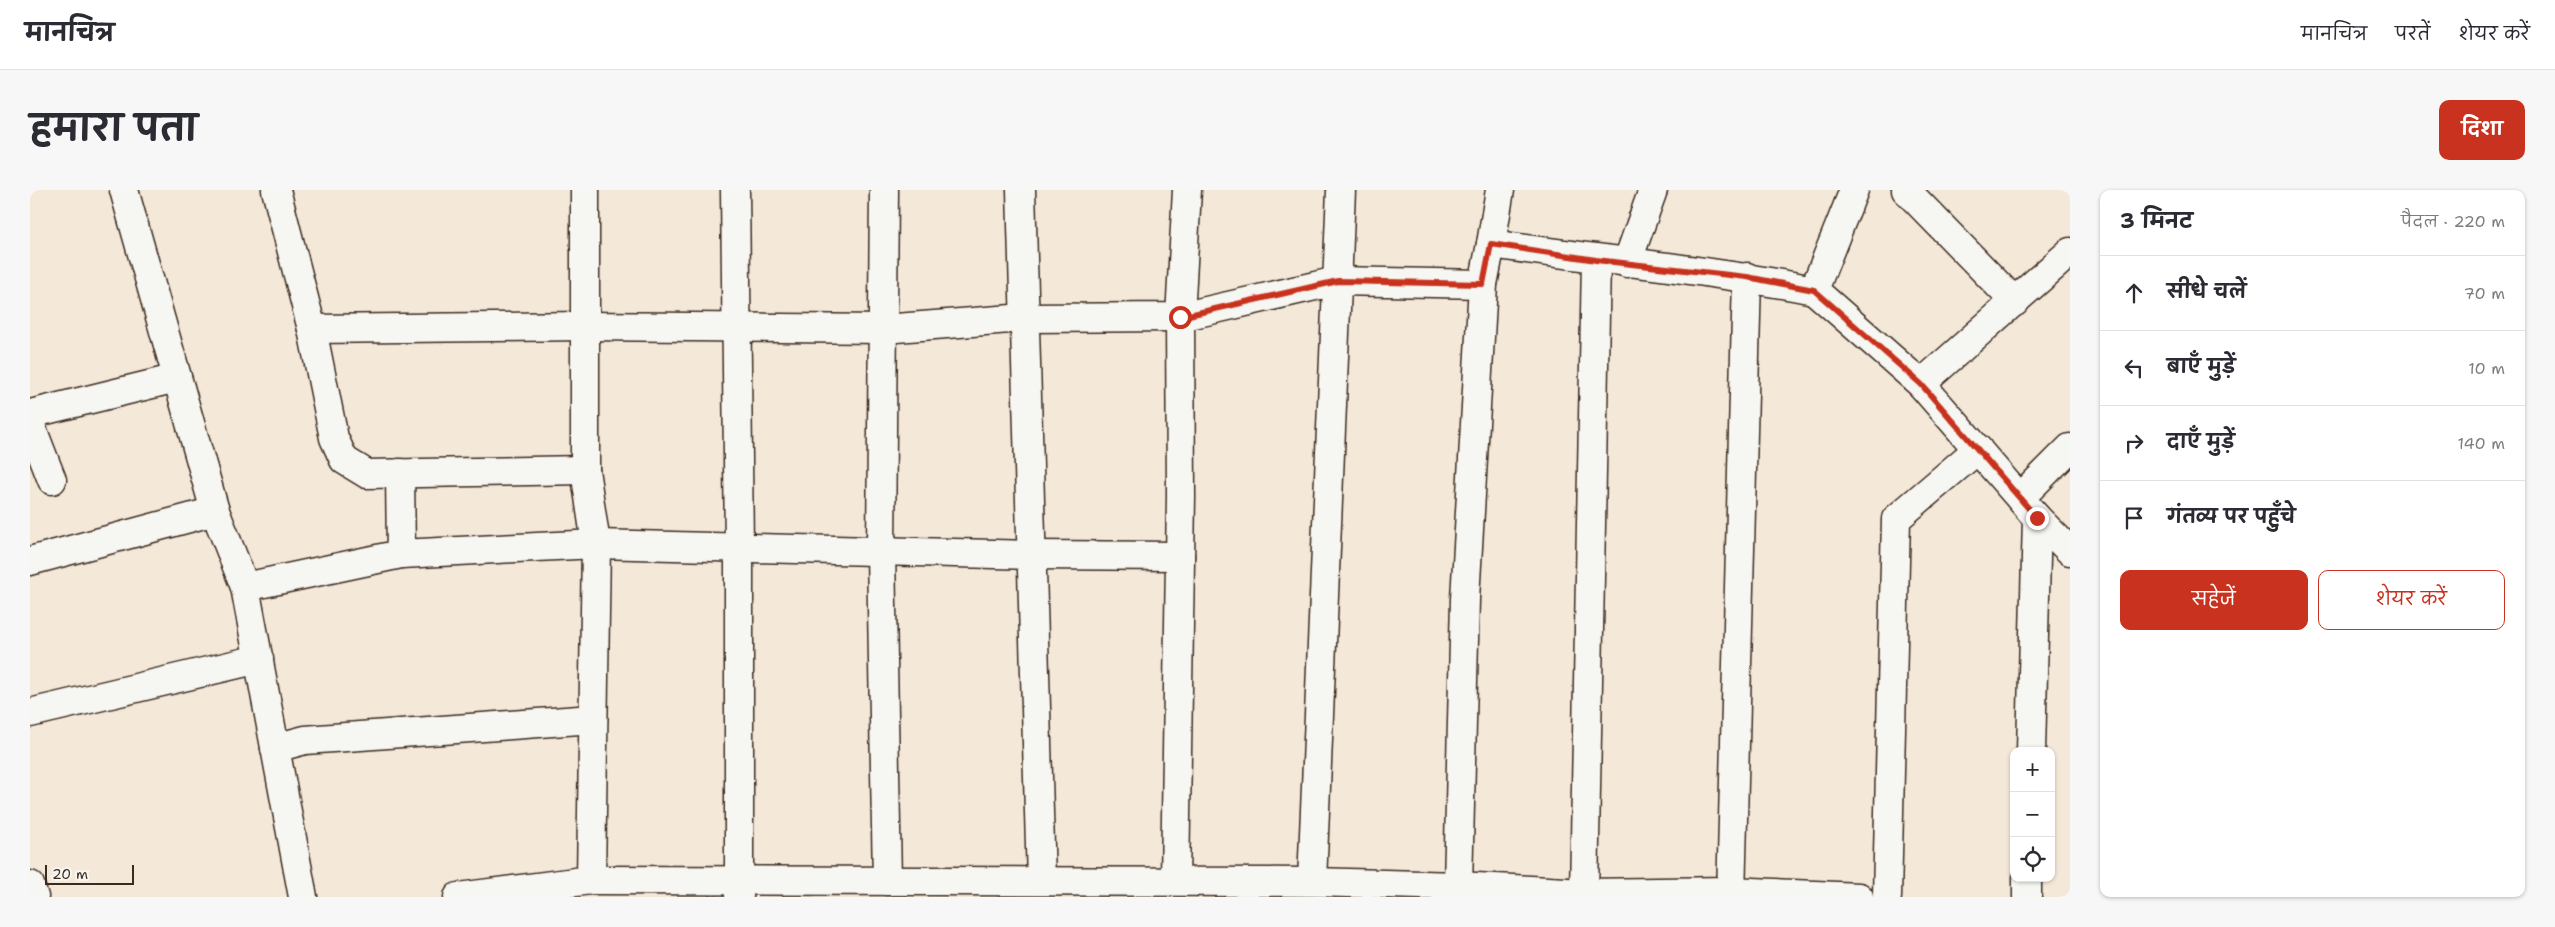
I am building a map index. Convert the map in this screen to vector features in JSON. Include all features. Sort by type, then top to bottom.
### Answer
[{"type":"street","points":[[124,190],[215,511],[245,587],[303,897]]},
{"type":"street","points":[[276,190],[312,329],[334,438],[344,460],[368,474],[585,470]]},
{"type":"street","points":[[584,190],[585,470],[596,544],[591,880]]},
{"type":"street","points":[[735,190],[739,548],[738,889]]},
{"type":"street","points":[[884,190],[881,551],[887,881]]},
{"type":"street","points":[[1021,190],[1041,881]]},
{"type":"street","points":[[1175,881],[1180,556],[1180,317],[1187,190]]},
{"type":"street","points":[[1312,882],[1341,190]]},
{"type":"street","points":[[1458,886],[1465,599],[1483,284],[1500,190]]},
{"type":"street","points":[[1627,263],[1653,190]]},
{"type":"street","points":[[1814,290],[1854,190]]},
{"type":"street","points":[[1906,190],[2015,302]]},
{"type":"street","points":[[1491,244],[1596,260],[1747,277],[1814,290],[1921,384],[2029,508],[2070,551]]},
{"type":"street","points":[[1921,384],[2070,252]]},
{"type":"street","points":[[1584,893],[1596,260]]},
{"type":"street","points":[[1731,894],[1747,277]]},
{"type":"street","points":[[312,329],[585,326],[736,329],[883,328],[1025,318],[1180,317],[1338,281],[1483,284]]},
{"type":"street","points":[[30,414],[177,378]]},
{"type":"street","points":[[30,424],[52,480]]},
{"type":"street","points":[[2031,747],[2029,508],[2070,448]]},
{"type":"street","points":[[1887,897],[1896,520],[1978,449]]},
{"type":"street","points":[[400,473],[401,554]]},
{"type":"street","points":[[30,561],[215,511]]},
{"type":"street","points":[[245,587],[401,554],[596,544],[1032,556],[1180,556]]},
{"type":"street","points":[[30,713],[259,659]]},
{"type":"street","points":[[275,748],[305,740],[593,719]]},
{"type":"street","points":[[458,897],[591,880],[738,889],[887,881],[1175,881],[1221,889],[1312,882],[1458,886],[1584,893],[1859,897]]},
{"type":"street","points":[[2027,882],[2027,897]]},
{"type":"street","points":[[30,885],[34,897]]},
{"type":"route","points":[[1180,317],[1338,281],[1483,284],[1491,244],[1596,260],[1747,277],[1814,290],[1921,384],[2037,518]]}]
